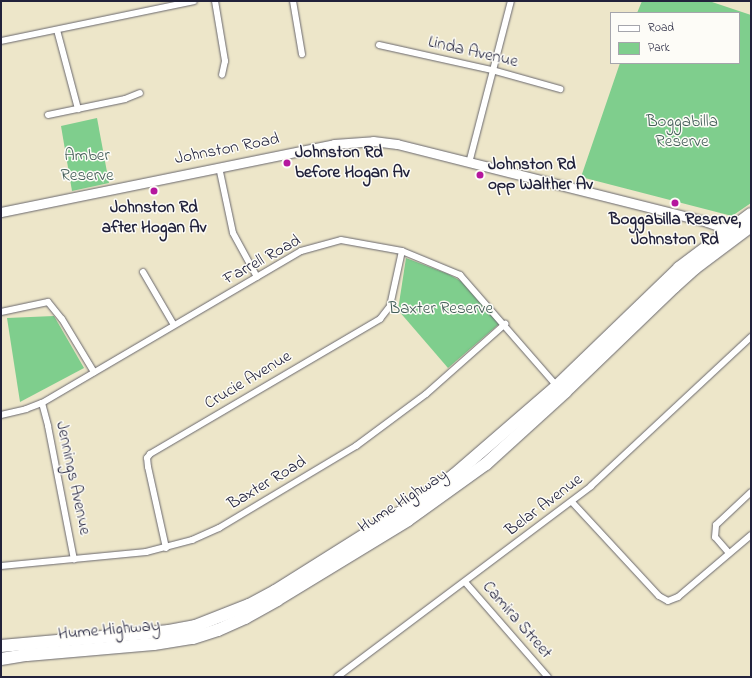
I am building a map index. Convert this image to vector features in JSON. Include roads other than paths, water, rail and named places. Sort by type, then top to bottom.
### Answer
[{"type":"highway","name":"Hume Highway","points":[[1,659],[27,655],[154,644],[186,639],[218,630],[258,611],[408,520],[486,464],[559,398],[751,214]]},
{"type":"highway","name":"Hume Highway","points":[[1,646],[169,631],[216,619],[249,606],[309,571],[412,505],[484,451],[557,386],[679,268],[732,233],[751,226]]},
{"type":"street","points":[[1,41],[194,1]]},
{"type":"street","points":[[215,1],[225,61],[222,75]]},
{"type":"street","points":[[293,1],[302,54]]},
{"type":"street","points":[[469,163],[511,1]]},
{"type":"street","points":[[57,30],[78,109]]},
{"type":"street","name":"Linda Avenue","points":[[379,45],[492,70],[560,89]]},
{"type":"street","points":[[48,115],[125,100],[140,93]]},
{"type":"street","name":"Johnston Road","points":[[1,212],[219,167],[356,141],[374,141],[397,144],[707,222],[732,233]]},
{"type":"street","points":[[219,167],[233,233],[257,277]]},
{"type":"street","name":"Farrell Road","points":[[1,415],[26,409],[42,403],[301,251],[341,240],[402,251],[460,275],[505,324],[557,386]]},
{"type":"street","name":"Crucie Avenue","points":[[166,548],[148,467],[147,458],[150,454],[380,318],[390,306],[402,251]]},
{"type":"street","points":[[143,272],[174,325]]},
{"type":"street","points":[[1,312],[48,302],[62,319],[94,372]]},
{"type":"street","name":"Baxter Road","points":[[1,566],[127,555],[166,548],[192,540],[219,528],[356,446],[426,394],[505,324]]},
{"type":"street","name":"Belar Avenue","points":[[337,677],[572,502],[607,473],[751,337]]},
{"type":"street","name":"Jennings Avenue","points":[[42,403],[48,426],[74,560]]},
{"type":"street","points":[[729,553],[715,537],[716,525],[751,492]]},
{"type":"street","points":[[572,502],[663,600],[673,600],[678,597],[751,535]]},
{"type":"street","name":"Camira Street","points":[[465,582],[548,677]]},
{"type":"place","name":"Johnston Rd before Hogan Av","points":[[287,163]]},
{"type":"place","name":"Johnston Rd opp Walther Av","points":[[480,175]]},
{"type":"place","name":"Johnston Rd after Hogan Av","points":[[154,191]]},
{"type":"place","name":"Boggabilla Reserve, Johnston Rd","points":[[675,203]]},
{"type":"park label","name":"Boggabilla Reserve","points":[[682,132]]},
{"type":"park label","name":"Amber Reserve","points":[[87,166]]},
{"type":"park label","name":"Baxter Reserve","points":[[441,309]]}]
